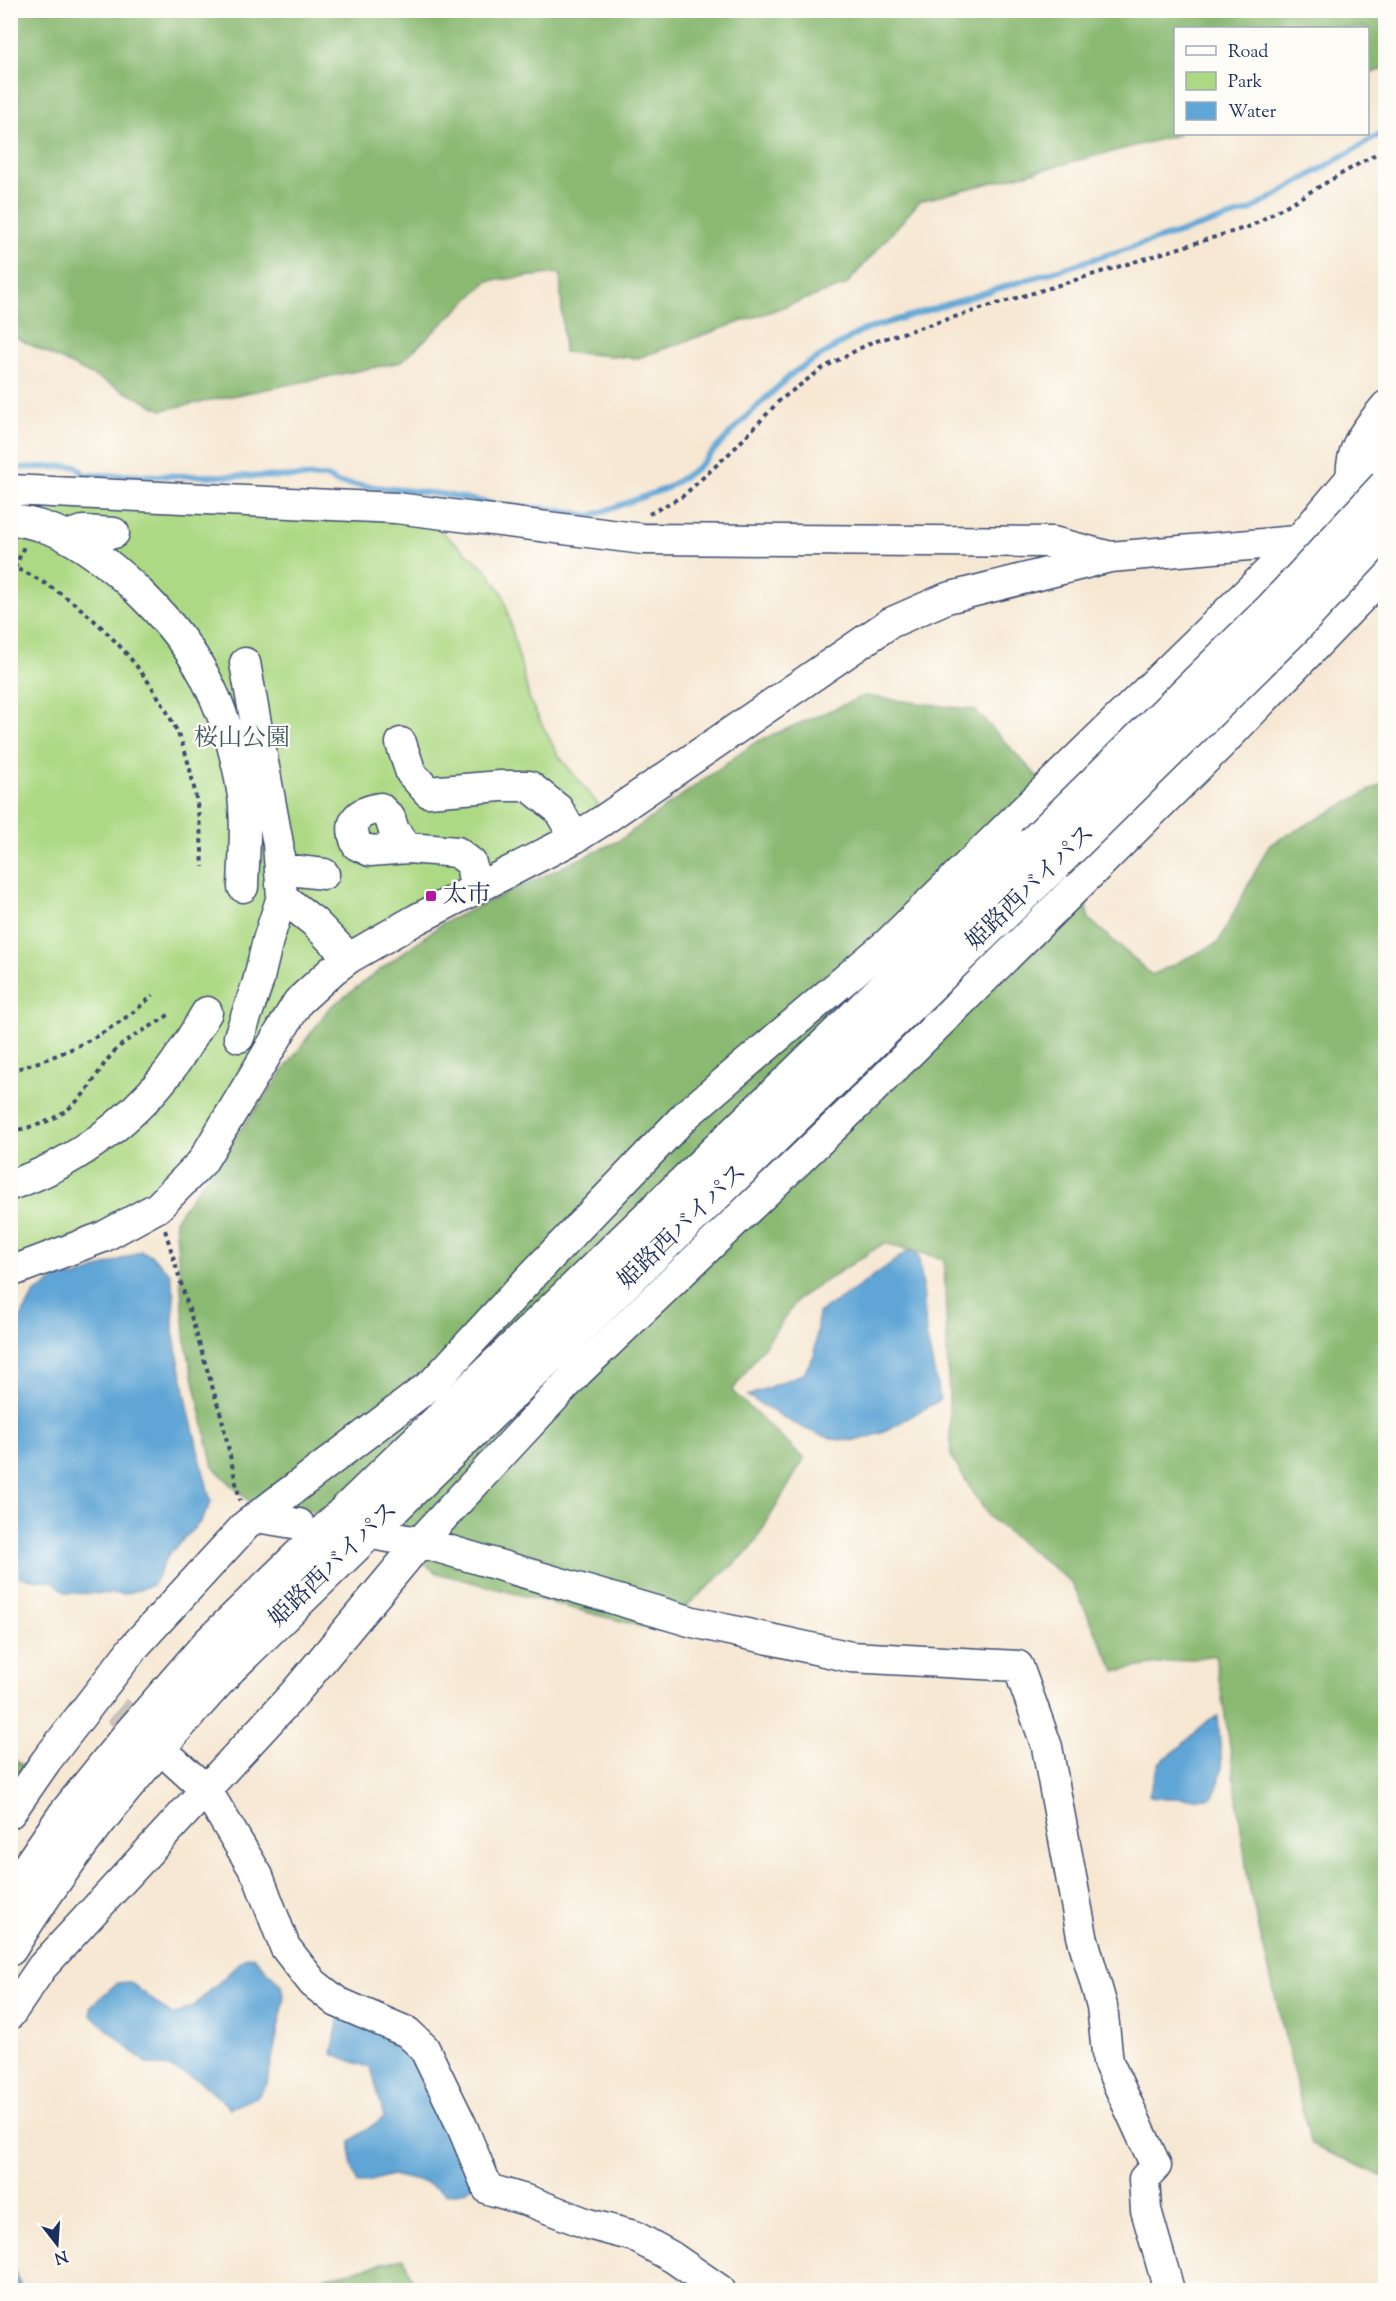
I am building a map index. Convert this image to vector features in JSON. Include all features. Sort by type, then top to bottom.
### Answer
[{"type":"highway","points":[[1300,541],[1373,466]]},
{"type":"highway","name":"姫路西バイパス","points":[[10,1949],[91,1832],[150,1756],[231,1666],[1044,854],[1272,608],[1373,466]]},
{"type":"highway","name":"姫路西バイパス","points":[[10,1894],[65,1814],[128,1736],[208,1644],[1044,854],[1294,629],[1385,532]]},
{"type":"street","points":[[1385,532],[1354,499],[1373,466],[1352,461],[1356,446],[1386,406]]},
{"type":"street","points":[[10,490],[396,508],[643,539],[1053,542],[1110,556]]},
{"type":"street","points":[[10,519],[34,524],[66,536],[104,560],[144,597],[181,641],[203,674],[220,709],[235,756],[243,794],[246,824],[243,887]]},
{"type":"street","points":[[66,536],[83,531],[114,533]]},
{"type":"street","points":[[10,1272],[103,1237],[158,1207],[202,1162],[297,1002],[349,958],[475,888],[575,838],[890,623],[947,598],[1110,556],[1350,538],[1385,532]]},
{"type":"street","points":[[10,2014],[42,1967],[207,1791],[292,1695],[420,1542],[578,1372],[865,1097],[1220,745],[1378,580],[1350,538]]},
{"type":"street","points":[[10,1813],[107,1701],[133,1648],[251,1521],[433,1383],[528,1280],[687,1115],[888,943],[1300,541]]},
{"type":"street","points":[[1220,548],[1238,581],[1238,589],[1230,610]]},
{"type":"street","points":[[239,1037],[258,982],[281,883],[278,844],[245,663]]},
{"type":"street","points":[[401,743],[411,773],[428,792],[529,786],[558,809],[575,838]]},
{"type":"street","points":[[408,848],[457,852],[471,863],[475,888]]},
{"type":"street","points":[[281,883],[324,874]]},
{"type":"street","points":[[281,883],[349,958]]},
{"type":"street","points":[[10,1185],[59,1164],[95,1142],[138,1107],[166,1075],[207,1012]]},
{"type":"street","points":[[251,1521],[299,1524]]},
{"type":"street","points":[[382,1536],[420,1542],[693,1622],[851,1657],[1018,1666],[1047,1747],[1082,1936],[1102,2006],[1108,2062],[1156,2166],[1144,2179],[1146,2210],[1169,2290]]},
{"type":"street","points":[[174,1761],[207,1791],[258,1876],[285,1947],[313,1983],[337,2002],[407,2032],[424,2048],[461,2124],[488,2189],[529,2201],[588,2224],[634,2236],[672,2257],[720,2290]]},
{"type":"path","points":[[616,536],[660,507],[683,496],[734,449],[780,400],[822,368],[870,343],[1251,226],[1386,148]]},
{"type":"path","points":[[10,566],[53,589],[98,624],[119,645],[164,707],[185,753],[194,784],[201,826],[203,867]]},
{"type":"path","points":[[10,1071],[60,1055],[86,1043],[136,1011],[153,995]]},
{"type":"path","points":[[10,1131],[22,1130],[59,1117],[87,1090],[96,1074],[116,1049],[171,1013]]},
{"type":"path","points":[[158,1207],[251,1521]]},
{"type":"green space","points":[[1385,10],[1385,69],[1369,74],[1369,27],[1174,27],[1174,135],[1177,135],[920,201],[846,285],[638,358],[564,352],[560,273],[488,281],[401,362],[162,410],[11,335],[11,11]]},
{"type":"green space","name":"桜山公園","points":[[11,495],[424,517],[486,569],[503,594],[530,701],[558,755],[601,808],[334,954],[194,1159],[129,1213],[11,1261]]},
{"type":"green space","points":[[864,696],[975,710],[1065,806],[1089,919],[1152,975],[1218,943],[1269,845],[1385,782],[1385,2177],[1311,2145],[1249,1887],[1215,1655],[1115,1671],[1072,1583],[989,1517],[951,1457],[944,1259],[884,1243],[799,1298],[732,1391],[804,1459],[751,1549],[658,1631],[437,1573],[359,1518],[250,1502],[213,1467],[186,1344],[175,1220],[329,1008],[443,923],[620,840],[756,742]]},
{"type":"green space","points":[[11,1757],[23,1766],[11,1787]]},
{"type":"green space","points":[[404,2258],[416,2290],[274,2290]]},
{"type":"water","points":[[141,1251],[151,1255],[170,1274],[174,1292],[173,1331],[189,1412],[211,1503],[200,1522],[168,1555],[153,1585],[124,1594],[66,1593],[54,1582],[19,1577],[18,1552],[10,1534],[11,1335],[34,1294],[59,1277],[77,1277]]},
{"type":"water","points":[[908,1251],[918,1254],[926,1333],[940,1400],[881,1432],[862,1439],[848,1440],[834,1439],[803,1428],[748,1396],[804,1373],[815,1354],[818,1313]]},
{"type":"water","points":[[1218,1716],[1222,1770],[1215,1795],[1209,1798],[1153,1798],[1149,1795],[1159,1763],[1209,1720]]},
{"type":"water","points":[[253,1956],[281,1985],[284,2000],[267,2084],[258,2096],[230,2108],[199,2080],[168,2067],[147,2064],[91,2015],[91,2006],[117,1983],[130,1982],[173,2016],[194,2006],[245,1958]]},
{"type":"water","points":[[339,2016],[404,2038],[475,2185],[462,2192],[446,2194],[427,2183],[392,2175],[358,2184],[351,2163],[351,2141],[384,2117],[370,2068],[332,2054]]},
{"type":"water","points":[[11,2263],[23,2289],[23,2290],[11,2290]]},
{"type":"waterway","points":[[10,468],[76,466],[85,475],[328,477],[337,483],[441,494],[505,506],[550,509],[591,516],[667,488],[697,468],[753,410],[794,372],[861,331],[1249,211],[1386,131]]},
{"type":"tunnel","points":[[117,1710],[154,1743]]},
{"type":"place","name":"太市","points":[[431,896]]}]
